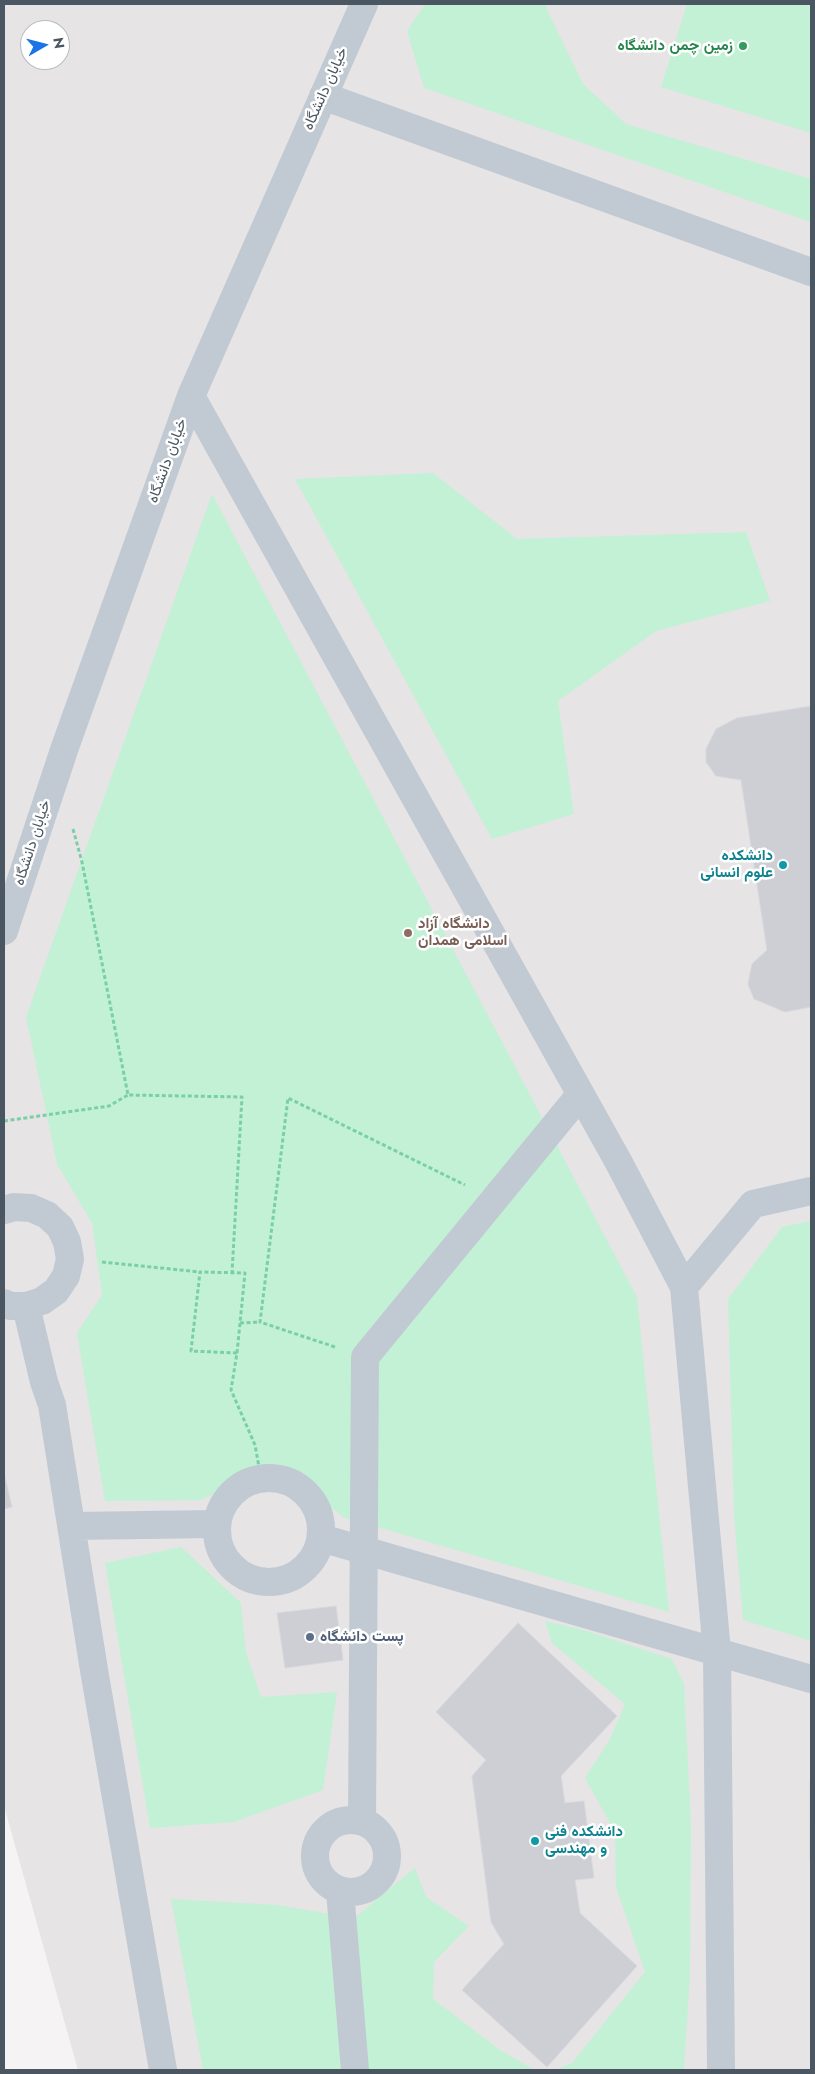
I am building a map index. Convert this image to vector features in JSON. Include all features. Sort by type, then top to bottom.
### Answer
[{"type":"lane","name":"خیابان دانشگاه","points":[[4,931],[65,747],[191,396],[364,4]]},
{"type":"lane","points":[[323,96],[811,272]]},
{"type":"lane","points":[[191,396],[580,1095],[684,1287],[717,1652],[722,2070]]},
{"type":"lane","points":[[362,1821],[365,1357],[580,1095]]},
{"type":"lane","points":[[684,1287],[753,1204],[811,1191]]},
{"type":"lane","points":[[4,1210],[14,1207],[31,1208],[47,1214],[60,1227],[67,1242],[70,1259],[66,1276],[56,1291],[42,1301],[15,1305],[52,1405],[94,1670],[163,2070]]},
{"type":"lane","points":[[261,1478],[277,1478],[293,1483],[306,1493],[316,1506],[321,1522],[321,1538],[315,1556],[304,1570],[289,1579],[271,1583],[253,1580],[237,1572],[225,1559],[218,1542],[217,1524],[222,1506],[232,1493],[245,1483],[261,1478]]},
{"type":"lane","points":[[71,1526],[217,1524]]},
{"type":"lane","points":[[321,1538],[811,1680]]},
{"type":"lane","points":[[349,1819],[362,1821],[373,1827],[382,1836],[388,1858],[386,1868],[380,1879],[372,1886],[356,1892],[340,1891],[328,1885],[320,1875],[315,1864],[315,1851],[318,1839],[326,1829],[337,1822],[349,1819]]},
{"type":"lane","points":[[340,1891],[354,2070]]},
{"type":"path","points":[[72,826],[82,862],[128,1095]]},
{"type":"path","points":[[4,1121],[109,1106],[128,1095],[242,1097],[232,1273]]},
{"type":"path","points":[[260,1322],[288,1098],[494,1200]]},
{"type":"path","points":[[70,1259],[200,1272],[245,1273],[237,1353],[231,1390],[255,1445],[261,1478]]},
{"type":"path","points":[[200,1272],[191,1351],[237,1353]]},
{"type":"path","points":[[240,1322],[260,1322],[365,1357]]},
{"type":"shaded area","name":"دانشگاه آزاد اسلامی همدان","points":[[4,4],[811,4],[811,2070],[78,2070],[4,1806]]},
{"type":"green space","points":[[425,4],[546,4],[547,10],[583,84],[626,124],[811,179],[811,222],[424,88],[407,31]]},
{"type":"green space","name":"زمین چمن دانشگاه","points":[[687,4],[811,4],[811,133],[661,87]]},
{"type":"green space","points":[[433,473],[517,539],[746,532],[770,601],[656,631],[558,701],[574,814],[492,839],[295,479]]},
{"type":"green space","points":[[212,494],[637,1297],[669,1612],[343,1517],[277,1463],[201,1500],[105,1501],[77,1333],[102,1295],[92,1223],[57,1164],[26,1017]]},
{"type":"green space","points":[[811,1221],[811,1641],[743,1620],[734,1515],[728,1299],[782,1227]]},
{"type":"green space","points":[[181,1547],[241,1603],[246,1653],[261,1697],[337,1692],[323,1790],[234,1822],[150,1828],[105,1563]]},
{"type":"green space","points":[[545,1621],[583,1630],[672,1659],[684,1684],[691,1825],[690,1972],[684,2070],[555,2070],[572,2063],[645,1972],[616,1887],[615,1832],[585,1778],[610,1739],[625,1704],[552,1643]]},
{"type":"green space","points":[[415,1868],[426,1897],[469,1926],[434,1962],[433,1999],[500,2050],[535,2070],[203,2070],[171,1899],[277,1905],[354,1918]]},
{"type":"building","name":"دانشکده علوم انسانی","points":[[811,706],[811,1007],[785,1012],[754,999],[748,984],[752,964],[767,950],[741,780],[716,776],[706,762],[706,749],[716,729],[737,718]]},
{"type":"building","points":[[4,1473],[12,1507],[4,1509]]},
{"type":"building","name":"پست دانشگاه","points":[[336,1606],[343,1660],[285,1668],[277,1613]]},
{"type":"building","name":"دانشکده فنی و مهندسی","points":[[518,1623],[617,1716],[561,1776],[565,1803],[584,1801],[594,1878],[575,1880],[580,1913],[637,1966],[547,2067],[462,1990],[504,1944],[491,1922],[472,1776],[486,1760],[436,1712]]},
{"type":"building","points":[[810,1782],[811,1782],[810,1861]]},
{"type":"place","name":"زمین چمن دانشگاه","points":[[743,46]]},
{"type":"place","name":"دانشکده علوم انسانی","points":[[783,865]]},
{"type":"place","name":"دانشگاه آزاد اسلامی همدان","points":[[408,933]]},
{"type":"place","name":"پست دانشگاه","points":[[310,1637]]},
{"type":"place","name":"دانشکده فنی و مهندسی","points":[[535,1841]]}]
